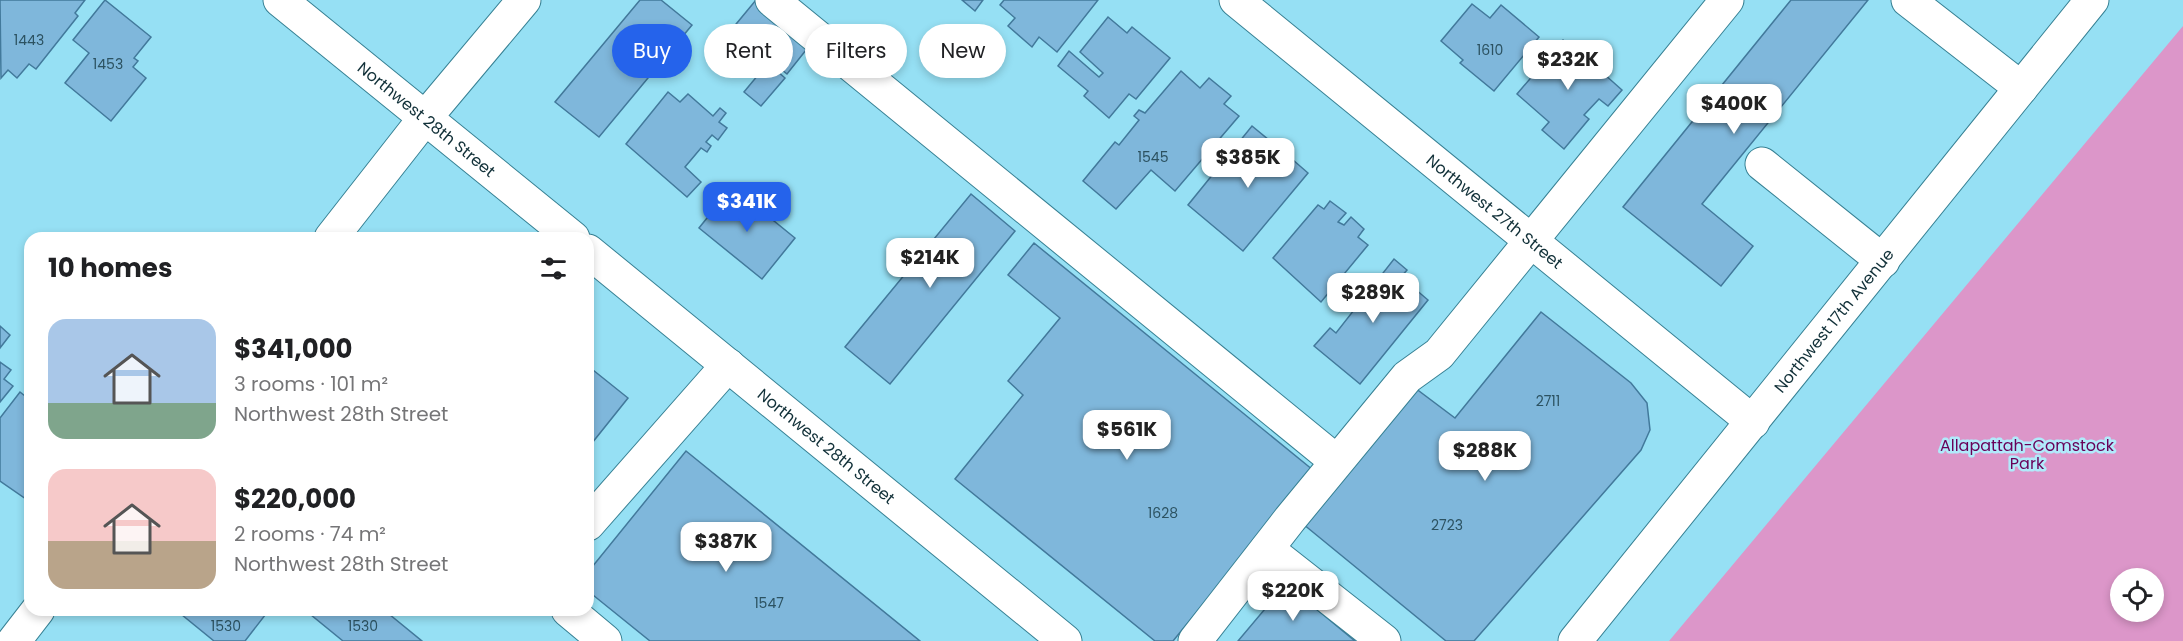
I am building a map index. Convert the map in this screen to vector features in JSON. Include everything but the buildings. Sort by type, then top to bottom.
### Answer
[{"type":"street","name":"Northwest 28th Street","points":[[280,0],[566,232]]},
{"type":"street","points":[[336,232],[425,118],[524,0]]},
{"type":"street","points":[[772,0],[1336,461]]},
{"type":"street","name":"Northwest 27th Street","points":[[1236,0],[1753,422]]},
{"type":"street","points":[[1195,641],[1336,461],[1407,377],[1439,354],[1691,48],[1727,0]]},
{"type":"street","points":[[1908,0],[2021,88]]},
{"type":"street","name":"Northwest 17th Avenue","points":[[1575,641],[2092,0]]},
{"type":"street","points":[[1762,164],[1883,261]]},
{"type":"street","name":"Northwest 28th Street","points":[[594,256],[1065,641]]},
{"type":"street","points":[[594,517],[728,365]]},
{"type":"street","points":[[1267,549],[1384,641]]},
{"type":"street","points":[[575,616],[605,641]]},
{"type":"green space","name":"Allapattah-Comstock Park","points":[[2183,26],[2183,641],[1669,641]]}]
